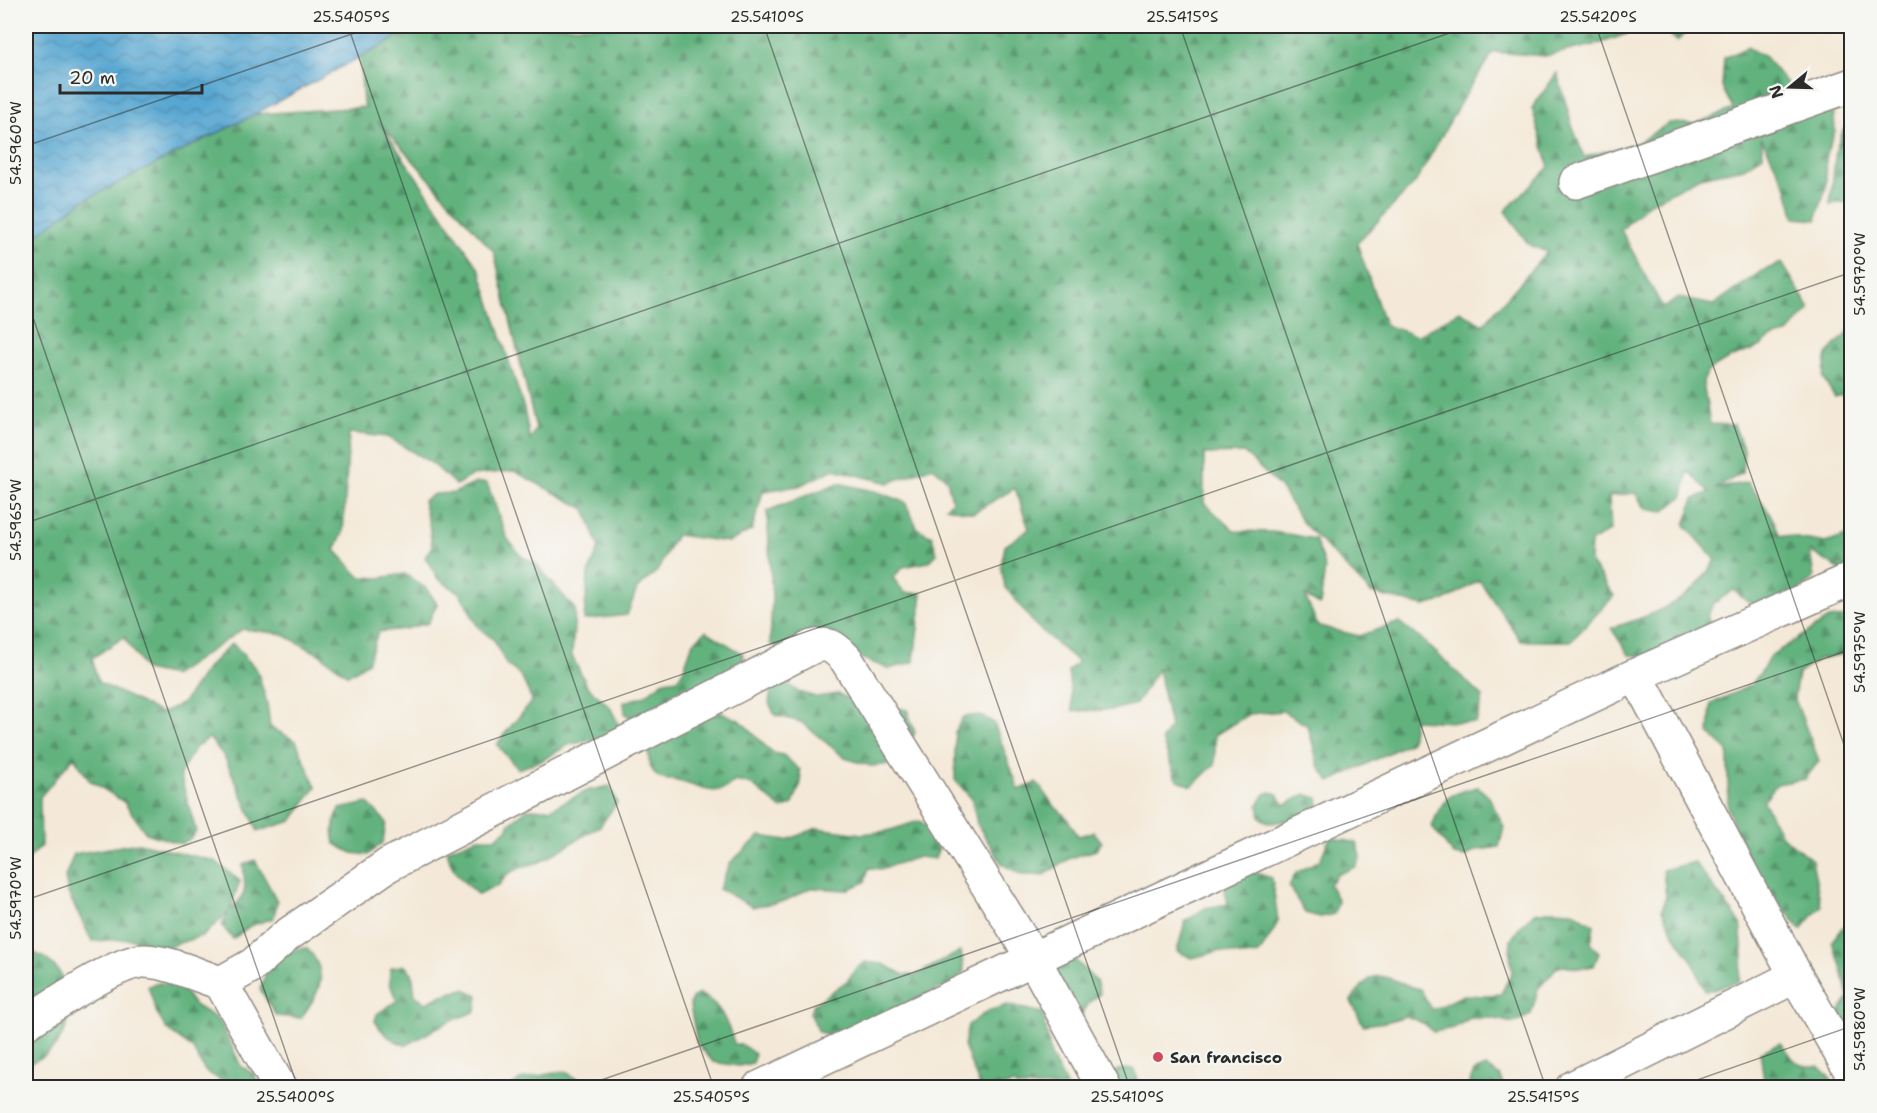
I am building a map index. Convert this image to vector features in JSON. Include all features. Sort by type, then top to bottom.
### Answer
[{"type":"street","points":[[1576,182],[1851,85]]},
{"type":"street","points":[[759,1088],[1636,675],[1851,579]]},
{"type":"street","points":[[221,982],[253,965],[286,936],[388,865],[812,647],[824,644],[834,648],[846,659],[1033,958],[1104,1088]]},
{"type":"street","points":[[1636,675],[1796,976],[1851,1073]]},
{"type":"street","points":[[26,1023],[116,967],[142,960],[165,964],[221,982],[280,1088]]},
{"type":"street","points":[[1572,1088],[1796,976]]},
{"type":"green space","points":[[417,26],[1649,26],[1598,44],[1545,56],[1493,52],[1462,100],[1415,183],[1357,243],[1385,325],[1417,336],[1460,311],[1483,325],[1547,252],[1529,245],[1505,211],[1549,167],[1532,108],[1557,73],[1584,157],[1638,143],[1669,123],[1695,124],[1733,109],[1722,87],[1724,58],[1747,47],[1765,57],[1793,90],[1834,115],[1835,131],[1826,155],[1826,188],[1816,220],[1795,218],[1787,188],[1761,137],[1763,155],[1744,168],[1700,177],[1648,204],[1621,230],[1663,308],[1679,298],[1713,305],[1762,271],[1782,263],[1810,309],[1787,334],[1770,338],[1761,346],[1728,359],[1708,371],[1703,382],[1710,424],[1734,425],[1744,451],[1742,473],[1715,489],[1748,482],[1770,514],[1779,535],[1826,543],[1851,534],[1851,573],[1847,574],[1810,551],[1814,578],[1773,613],[1745,600],[1734,590],[1713,604],[1707,618],[1715,626],[1654,657],[1629,655],[1611,628],[1646,616],[1681,598],[1701,581],[1716,560],[1685,525],[1694,499],[1709,492],[1688,471],[1683,496],[1663,512],[1646,509],[1635,493],[1609,496],[1611,530],[1591,542],[1590,562],[1614,596],[1571,641],[1521,641],[1479,580],[1446,600],[1424,606],[1371,593],[1303,523],[1280,487],[1244,453],[1204,454],[1204,503],[1235,531],[1276,532],[1315,539],[1325,568],[1320,605],[1305,596],[1318,626],[1359,636],[1399,622],[1425,642],[1483,697],[1476,723],[1414,720],[1411,742],[1330,782],[1318,765],[1308,726],[1283,711],[1249,714],[1215,735],[1215,764],[1192,786],[1176,779],[1162,740],[1170,727],[1158,669],[1136,704],[1112,710],[1073,711],[1068,671],[1078,662],[1036,626],[1005,587],[1001,566],[1005,546],[1029,529],[1015,488],[973,513],[946,507],[952,501],[947,479],[933,467],[888,483],[834,469],[799,486],[763,491],[752,530],[729,542],[676,535],[657,571],[637,589],[627,615],[584,620],[588,575],[599,547],[585,509],[514,471],[472,475],[456,485],[433,464],[388,437],[349,433],[343,533],[335,550],[360,577],[379,578],[405,574],[427,589],[437,604],[428,623],[405,629],[378,632],[368,662],[348,675],[319,654],[282,634],[243,629],[173,676],[145,670],[124,637],[92,658],[98,682],[161,713],[183,703],[206,669],[232,643],[257,670],[267,703],[270,727],[296,741],[316,787],[292,821],[258,831],[224,756],[209,738],[195,748],[180,774],[196,831],[190,839],[181,844],[146,833],[124,802],[89,780],[74,757],[40,797],[41,847],[26,861],[26,243],[82,201],[255,114],[366,107],[363,103],[360,58]],"holes":[[[378,121],[494,252],[536,429],[530,440],[524,409],[480,270]]]},
{"type":"green space","points":[[1660,26],[1692,26],[1677,41]]},
{"type":"green space","points":[[1844,129],[1851,134],[1851,205],[1849,202],[1830,204],[1836,150]]},
{"type":"green space","points":[[1851,329],[1851,392],[1835,397],[1823,378],[1827,354]]},
{"type":"green space","points":[[476,483],[487,483],[507,538],[521,556],[535,563],[575,609],[572,656],[587,686],[610,707],[619,725],[612,736],[568,745],[541,761],[518,769],[497,745],[532,700],[521,676],[506,664],[494,640],[478,627],[460,593],[438,579],[425,557],[432,546],[423,501],[434,494],[454,493]]},
{"type":"green space","points":[[838,483],[878,492],[905,502],[918,529],[932,536],[937,554],[928,562],[903,567],[893,578],[905,593],[922,593],[914,662],[889,669],[835,648],[819,663],[770,644],[772,598],[767,511]]},
{"type":"green space","points":[[1851,616],[1851,678],[1843,654],[1819,659],[1798,674],[1794,697],[1819,761],[1805,779],[1777,784],[1763,801],[1781,835],[1812,860],[1821,906],[1801,930],[1748,864],[1728,809],[1728,751],[1709,734],[1711,704],[1751,685],[1770,656],[1828,619]]},
{"type":"green space","points":[[706,631],[743,654],[743,665],[725,678],[705,681],[687,694],[662,704],[636,721],[625,714],[624,702],[644,696],[664,681],[678,679],[693,643]]},
{"type":"green space","points":[[784,680],[798,692],[816,697],[838,694],[855,701],[907,710],[915,733],[892,764],[871,766],[845,758],[801,722],[775,715],[769,703],[772,685]]},
{"type":"green space","points":[[721,712],[741,721],[772,753],[783,755],[800,770],[801,783],[793,804],[782,809],[752,785],[735,781],[727,787],[712,791],[662,779],[656,775],[648,753],[649,739]]},
{"type":"green space","points":[[980,715],[994,723],[1019,790],[1036,783],[1052,804],[1067,818],[1078,836],[1094,832],[1102,842],[1096,850],[1070,858],[1044,875],[1022,875],[1002,864],[977,824],[972,799],[955,780],[955,732],[963,717]]},
{"type":"green space","points":[[610,786],[617,803],[600,826],[540,862],[509,873],[499,885],[478,895],[458,876],[452,865],[447,850],[477,838],[496,838],[527,809],[550,809],[589,790]]},
{"type":"green space","points":[[1478,787],[1489,797],[1504,827],[1499,847],[1477,850],[1465,857],[1454,855],[1432,827],[1439,810],[1447,799],[1459,792]]},
{"type":"green space","points":[[1271,792],[1277,794],[1285,805],[1305,794],[1318,798],[1320,809],[1301,829],[1284,821],[1271,823],[1260,818],[1258,805],[1265,794]]},
{"type":"green space","points":[[368,803],[386,822],[383,842],[368,855],[352,853],[335,844],[334,826],[340,809]]},
{"type":"green space","points":[[919,821],[935,830],[939,847],[935,859],[919,857],[880,869],[869,868],[865,882],[846,890],[810,888],[785,901],[753,907],[719,889],[730,863],[760,836],[787,840],[817,828],[862,834],[887,831]]},
{"type":"green space","points":[[1330,837],[1357,843],[1361,856],[1356,867],[1338,874],[1329,884],[1338,901],[1334,914],[1320,917],[1305,913],[1289,886],[1296,873],[1320,860]]},
{"type":"green space","points":[[139,843],[215,861],[240,881],[230,910],[243,895],[243,865],[255,860],[277,901],[274,918],[250,926],[233,939],[222,926],[228,913],[204,935],[152,952],[132,939],[92,941],[68,893],[65,877],[74,854]]},
{"type":"green space","points":[[1694,862],[1740,922],[1743,956],[1739,982],[1705,991],[1693,962],[1675,936],[1662,910],[1666,896],[1663,870]]},
{"type":"green space","points":[[1254,872],[1272,878],[1278,921],[1259,954],[1244,956],[1219,951],[1192,958],[1177,951],[1185,922],[1205,908],[1228,904],[1223,880]]},
{"type":"green space","points":[[1552,910],[1573,911],[1594,925],[1591,943],[1599,953],[1594,966],[1556,968],[1538,989],[1531,1014],[1520,1021],[1513,1023],[1491,1018],[1470,1018],[1454,1028],[1433,1032],[1425,1024],[1406,1016],[1363,1025],[1351,1001],[1360,988],[1375,977],[1389,978],[1420,989],[1432,1010],[1464,995],[1501,994],[1512,972],[1511,940],[1522,924],[1535,913]]},
{"type":"green space","points":[[1851,923],[1851,1046],[1842,1039],[1840,1010],[1849,998],[1832,941],[1842,928]]},
{"type":"green space","points":[[307,948],[319,966],[320,983],[317,992],[301,1018],[276,1016],[260,989],[267,970],[275,958],[281,954]]},
{"type":"green space","points":[[26,951],[45,958],[58,971],[67,987],[70,1006],[67,1024],[59,1041],[45,1055],[26,1064]]},
{"type":"green space","points":[[961,951],[964,971],[953,983],[834,1036],[819,1032],[810,1013],[813,1005],[848,980],[856,968],[865,962],[883,964],[904,975],[916,975]]},
{"type":"green space","points":[[1074,959],[1096,981],[1100,994],[1087,1004],[1081,1016],[1050,964]]},
{"type":"green space","points":[[404,965],[412,973],[415,995],[427,1003],[439,996],[464,989],[478,995],[476,1011],[448,1022],[406,1045],[392,1039],[375,1021],[377,1014],[397,1001],[391,985],[390,973],[391,968]]},
{"type":"green space","points":[[158,983],[179,984],[193,1004],[219,1020],[241,1066],[254,1074],[261,1087],[227,1087],[224,1082],[205,1071],[192,1048],[167,1030],[157,1014],[148,986]]},
{"type":"green space","points":[[699,994],[707,998],[718,1009],[735,1045],[742,1045],[755,1054],[752,1063],[739,1066],[713,1062],[697,1043],[690,1005],[692,998]]},
{"type":"green space","points":[[1007,1005],[1043,1013],[1051,1056],[1067,1087],[1017,1087],[1014,1084],[980,1087],[964,1046],[968,1025],[988,1011]]},
{"type":"green space","points":[[1781,1043],[1795,1062],[1819,1066],[1838,1087],[1802,1087],[1798,1082],[1765,1087],[1760,1052]]},
{"type":"green space","points":[[1486,1067],[1499,1075],[1504,1087],[1468,1087],[1474,1072]]},
{"type":"green space","points":[[1133,1069],[1142,1087],[1111,1087],[1110,1083],[1117,1070]]},
{"type":"green space","points":[[563,1071],[584,1082],[603,1087],[511,1087],[520,1080]]},
{"type":"water","points":[[26,26],[417,26],[255,114],[82,201],[26,243]]},
{"type":"place","name":"San francisco","points":[[1158,1057]]}]
